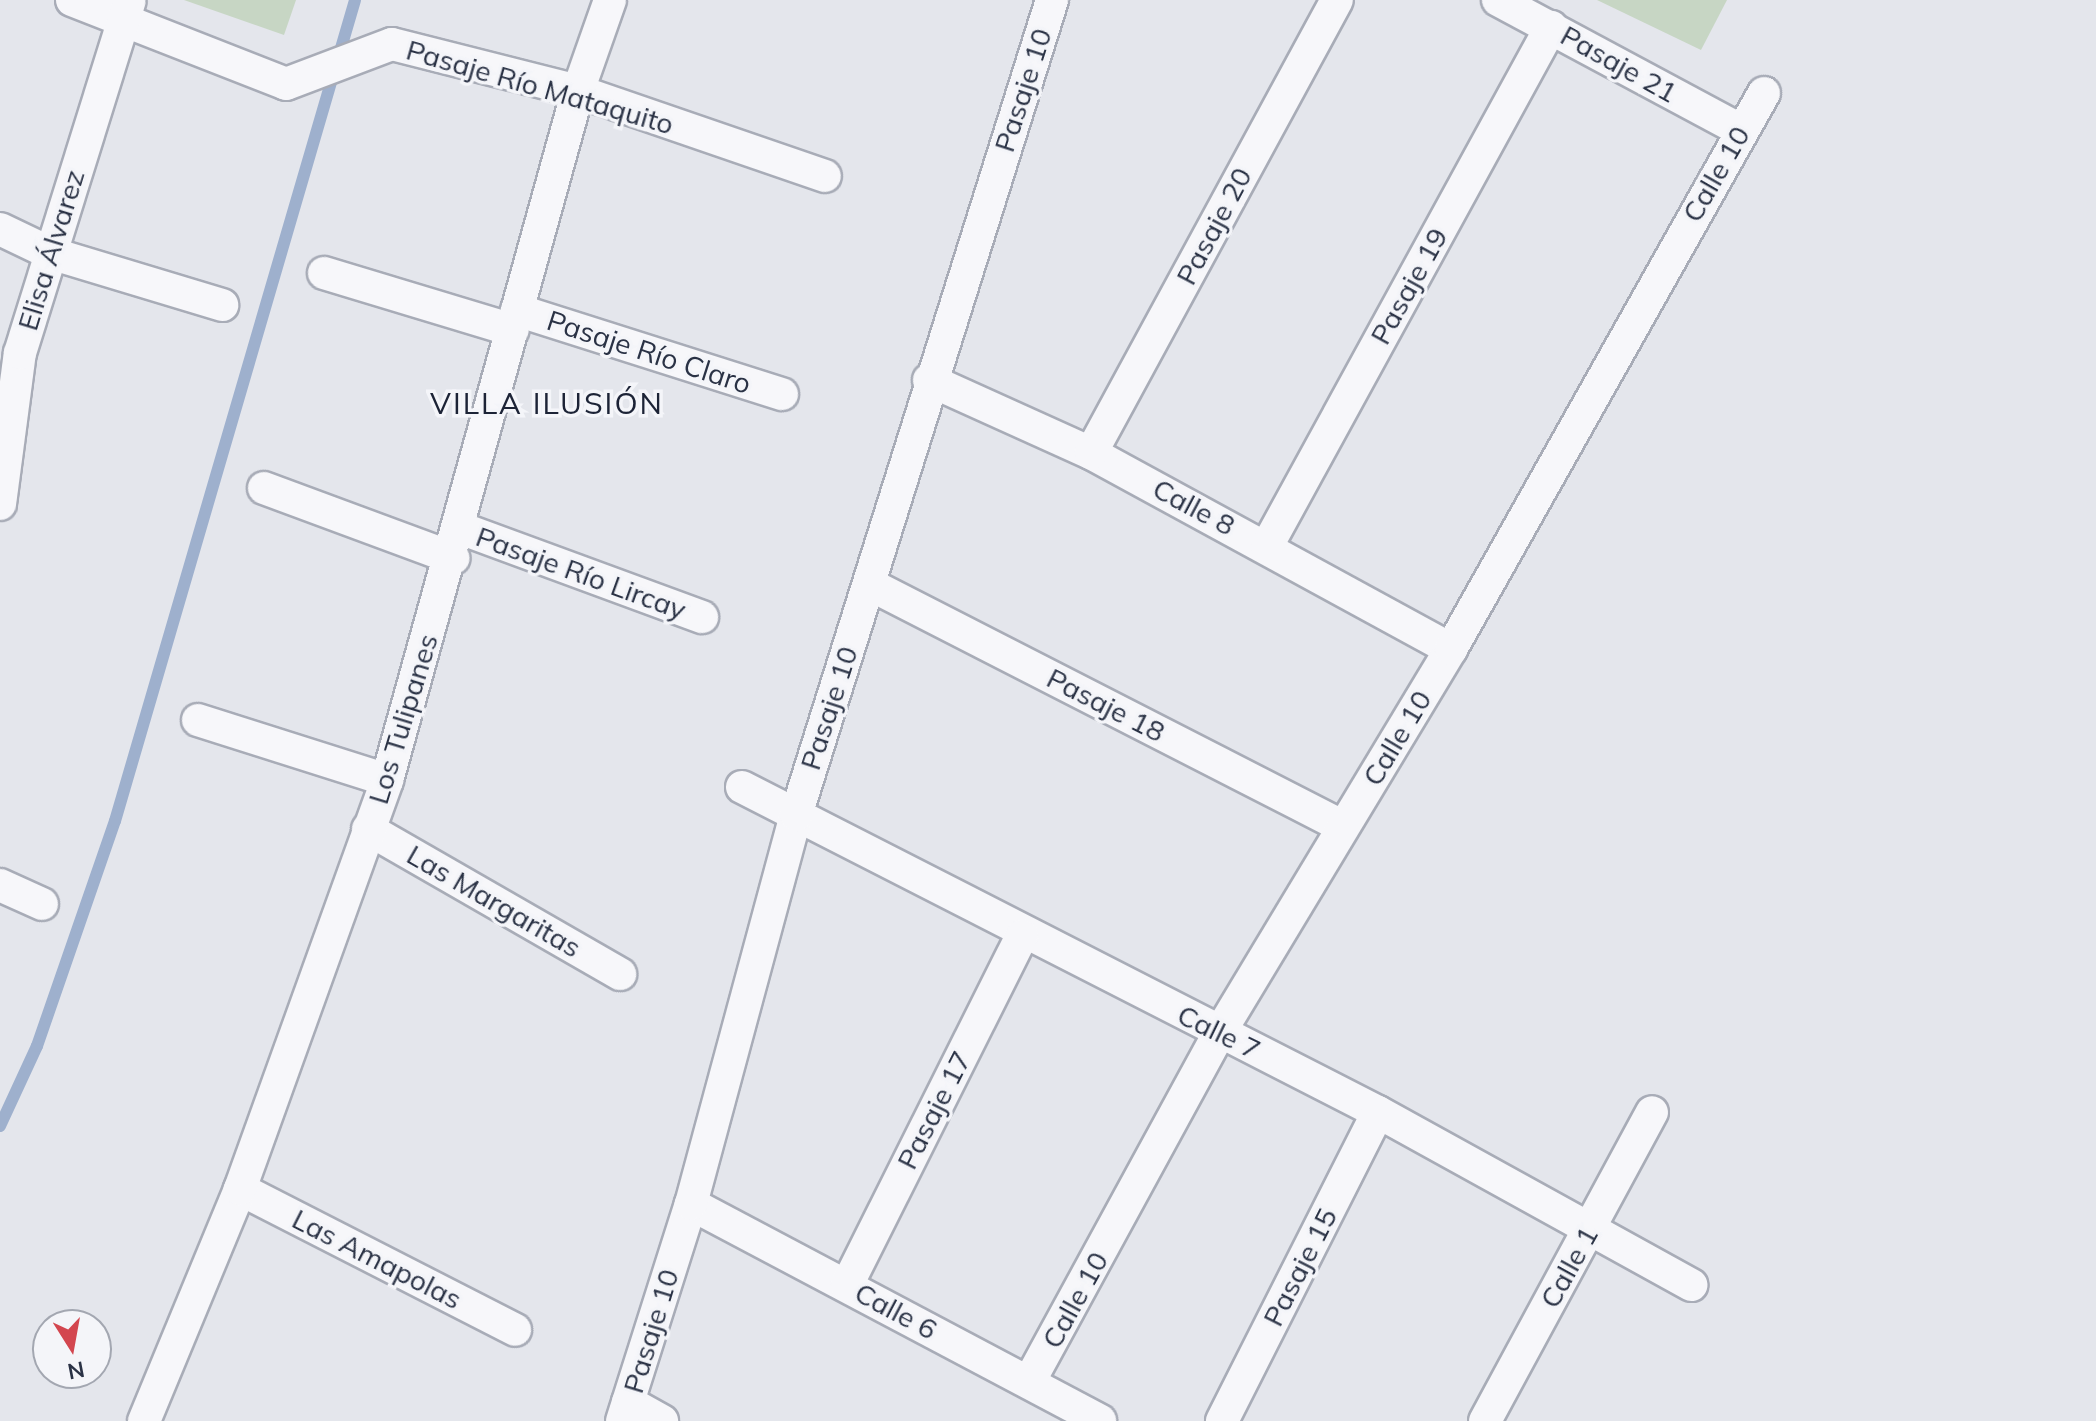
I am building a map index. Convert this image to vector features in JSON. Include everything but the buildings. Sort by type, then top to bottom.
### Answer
[{"type":"street","name":"Pasaje Río Mataquito","points":[[72,0],[126,11],[286,84],[392,44],[578,91],[825,176]]},
{"type":"street","name":"Los Tulipanes","points":[[144,1421],[240,1189],[387,780],[456,543],[578,91],[610,0]]},
{"type":"street","name":"Pasaje 10","points":[[625,1412],[691,1204],[796,815],[929,380],[1052,0]]},
{"type":"street","name":"Pasaje 20","points":[[1091,453],[1337,0]]},
{"type":"street","name":"Pasaje 21","points":[[1498,0],[1740,130]]},
{"type":"street","name":"Elisa Álvarez","points":[[0,504],[20,353],[126,11]]},
{"type":"street","name":"Pasaje 19","points":[[1267,546],[1551,27]]},
{"type":"street","name":"Calle 10","points":[[1029,1382],[1220,1032],[1451,649],[1740,130],[1764,93]]},
{"type":"street","points":[[0,229],[50,253],[222,305]]},
{"type":"street","name":"Pasaje Río Claro","points":[[324,273],[515,320],[782,394]]},
{"type":"street","name":"Calle 8","points":[[929,380],[1091,453],[1267,546],[1451,649]]},
{"type":"street","name":"Pasaje Río Lircay","points":[[264,488],[702,617]]},
{"type":"street","name":"Pasaje 18","points":[[869,584],[1342,826]]},
{"type":"street","points":[[198,720],[387,780]]},
{"type":"street","name":"Calle 7","points":[[742,787],[1022,935],[1378,1112],[1691,1285]]},
{"type":"street","name":"Las Margaritas","points":[[368,829],[620,974]]},
{"type":"street","points":[[0,885],[42,904]]},
{"type":"street","name":"Pasaje 17","points":[[847,1285],[1022,935]]},
{"type":"street","name":"Pasaje 15","points":[[1222,1421],[1378,1112]]},
{"type":"street","name":"Calle 1","points":[[1485,1421],[1652,1112]]},
{"type":"street","name":"Las Amapolas","points":[[240,1189],[515,1330]]},
{"type":"street","name":"Calle 6","points":[[691,1204],[1100,1421]]},
{"type":"street","points":[[625,1412],[662,1421]]},
{"type":"green space","points":[[184,0],[296,0],[284,35]]},
{"type":"green space","points":[[1597,0],[1727,0],[1701,50]]},
{"type":"waterway","points":[[0,1126],[37,1046],[115,821],[355,0]]},
{"type":"district","name":"VILLA ILUSIÓN","points":[[547,403]]}]
